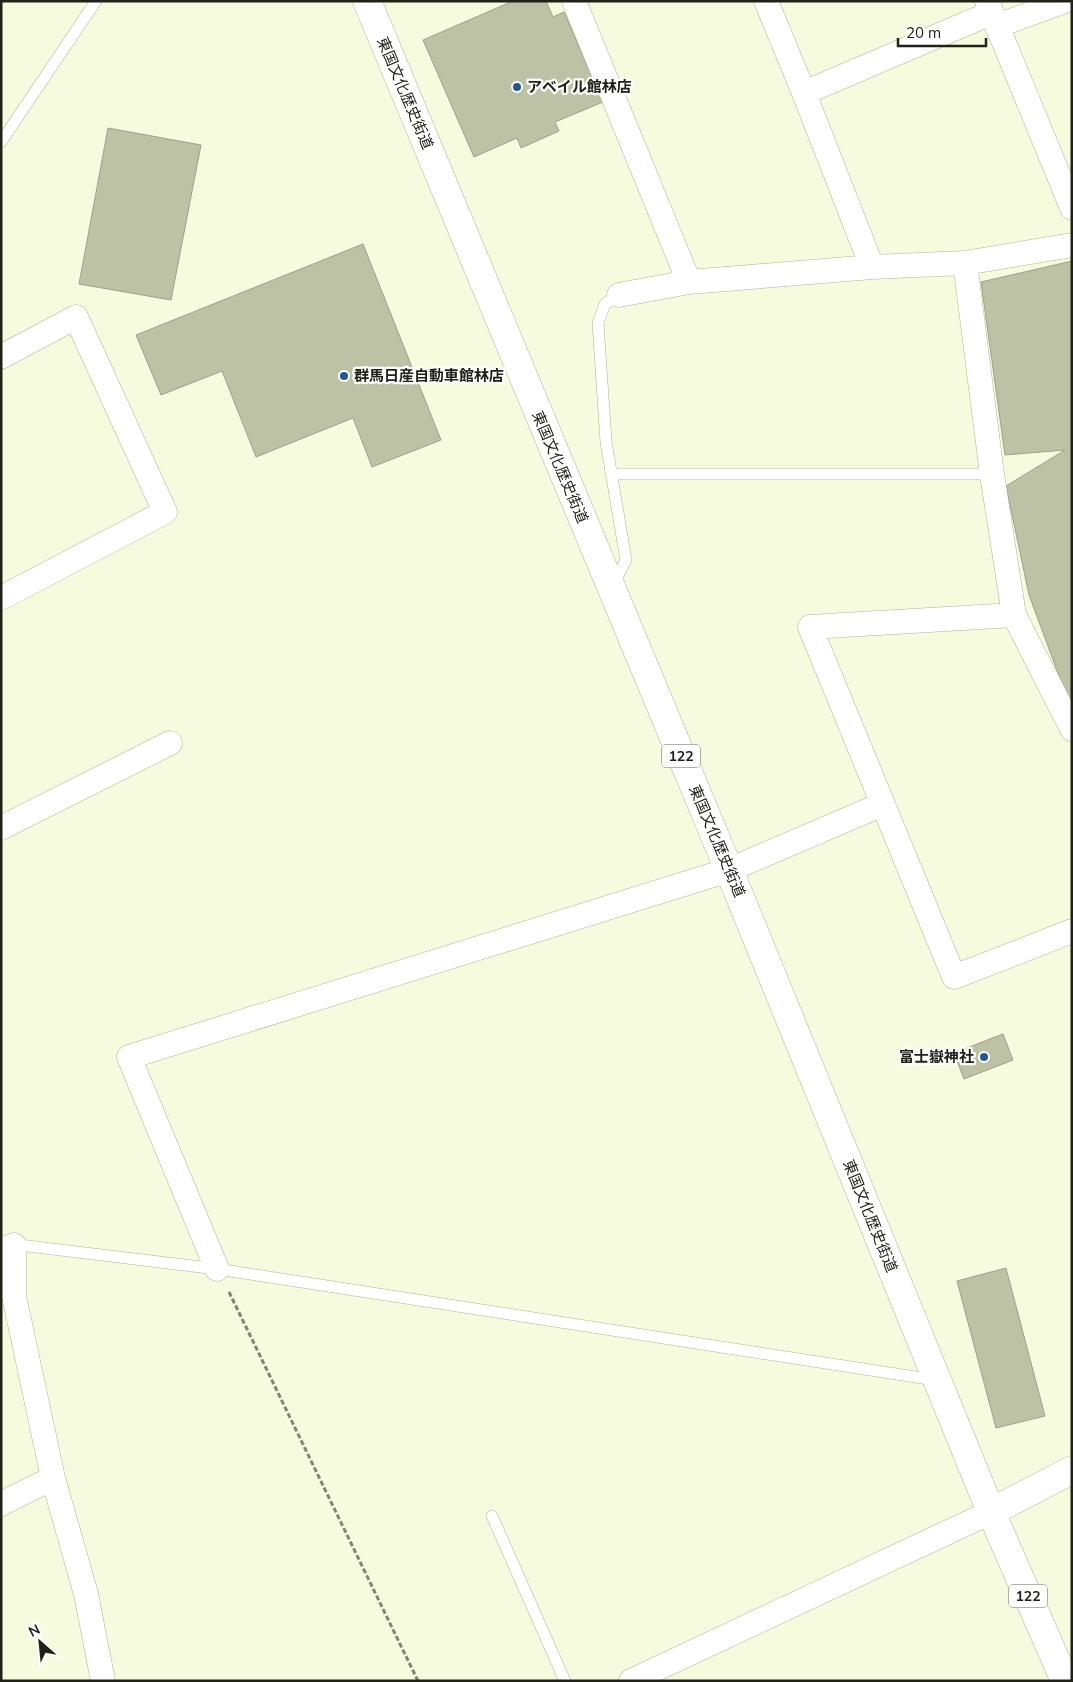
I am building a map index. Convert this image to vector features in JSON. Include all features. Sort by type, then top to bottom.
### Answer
[{"type":"main road","name":"東国文化歴史街道","points":[[367,1],[729,870],[991,1512],[1065,1681]]},
{"type":"main road","points":[[991,1512],[1072,1470]]},
{"type":"street","points":[[574,1],[689,282]]},
{"type":"street","points":[[766,1],[872,267]]},
{"type":"street","points":[[804,93],[992,13],[1065,1]]},
{"type":"street","points":[[992,13],[1072,208]]},
{"type":"street","points":[[619,295],[689,282],[872,267],[965,263],[1072,245]]},
{"type":"street","points":[[965,263],[992,474],[1014,616],[1072,729]]},
{"type":"street","points":[[1,357],[76,317],[165,512],[1,598]]},
{"type":"street","points":[[1014,616],[810,627],[954,977],[1072,931]]},
{"type":"street","points":[[1,828],[170,743]]},
{"type":"street","points":[[217,1269],[129,1058],[729,870],[883,804]]},
{"type":"street","points":[[5,1246],[53,1478],[86,1594],[103,1681]]},
{"type":"street","points":[[1,1504],[53,1478]]},
{"type":"street","points":[[631,1681],[991,1512]]},
{"type":"lane","points":[[1,142],[96,1]]},
{"type":"lane","points":[[611,589],[626,560],[606,442],[598,322],[605,304],[619,295]]},
{"type":"lane","points":[[612,474],[992,474]]},
{"type":"lane","points":[[5,1246],[217,1269],[937,1380]]},
{"type":"lane","points":[[492,1516],[565,1681]]},
{"type":"path","points":[[217,1269],[418,1681]]},
{"type":"building","points":[[513,1],[546,1],[553,17],[564,12],[603,102],[555,122],[559,131],[521,148],[517,138],[474,157],[423,40]]},
{"type":"building","points":[[108,128],[201,145],[171,300],[79,284]]},
{"type":"building","points":[[363,244],[441,440],[372,467],[353,418],[256,457],[222,371],[161,395],[136,335]]},
{"type":"building","points":[[1072,261],[1072,704],[1065,692],[1029,595],[1006,486],[1065,450],[1005,455],[981,282]]},
{"type":"building","name":"富士嶽神社","points":[[1003,1034],[1013,1060],[964,1079],[954,1053]]},
{"type":"building","points":[[1006,1268],[1045,1416],[996,1428],[957,1281]]},
{"type":"place","name":"アベイル館林店","points":[[517,87]]},
{"type":"place","name":"群馬日産自動車館林店","points":[[344,376]]},
{"type":"place","name":"富士嶽神社","points":[[984,1057]]}]
